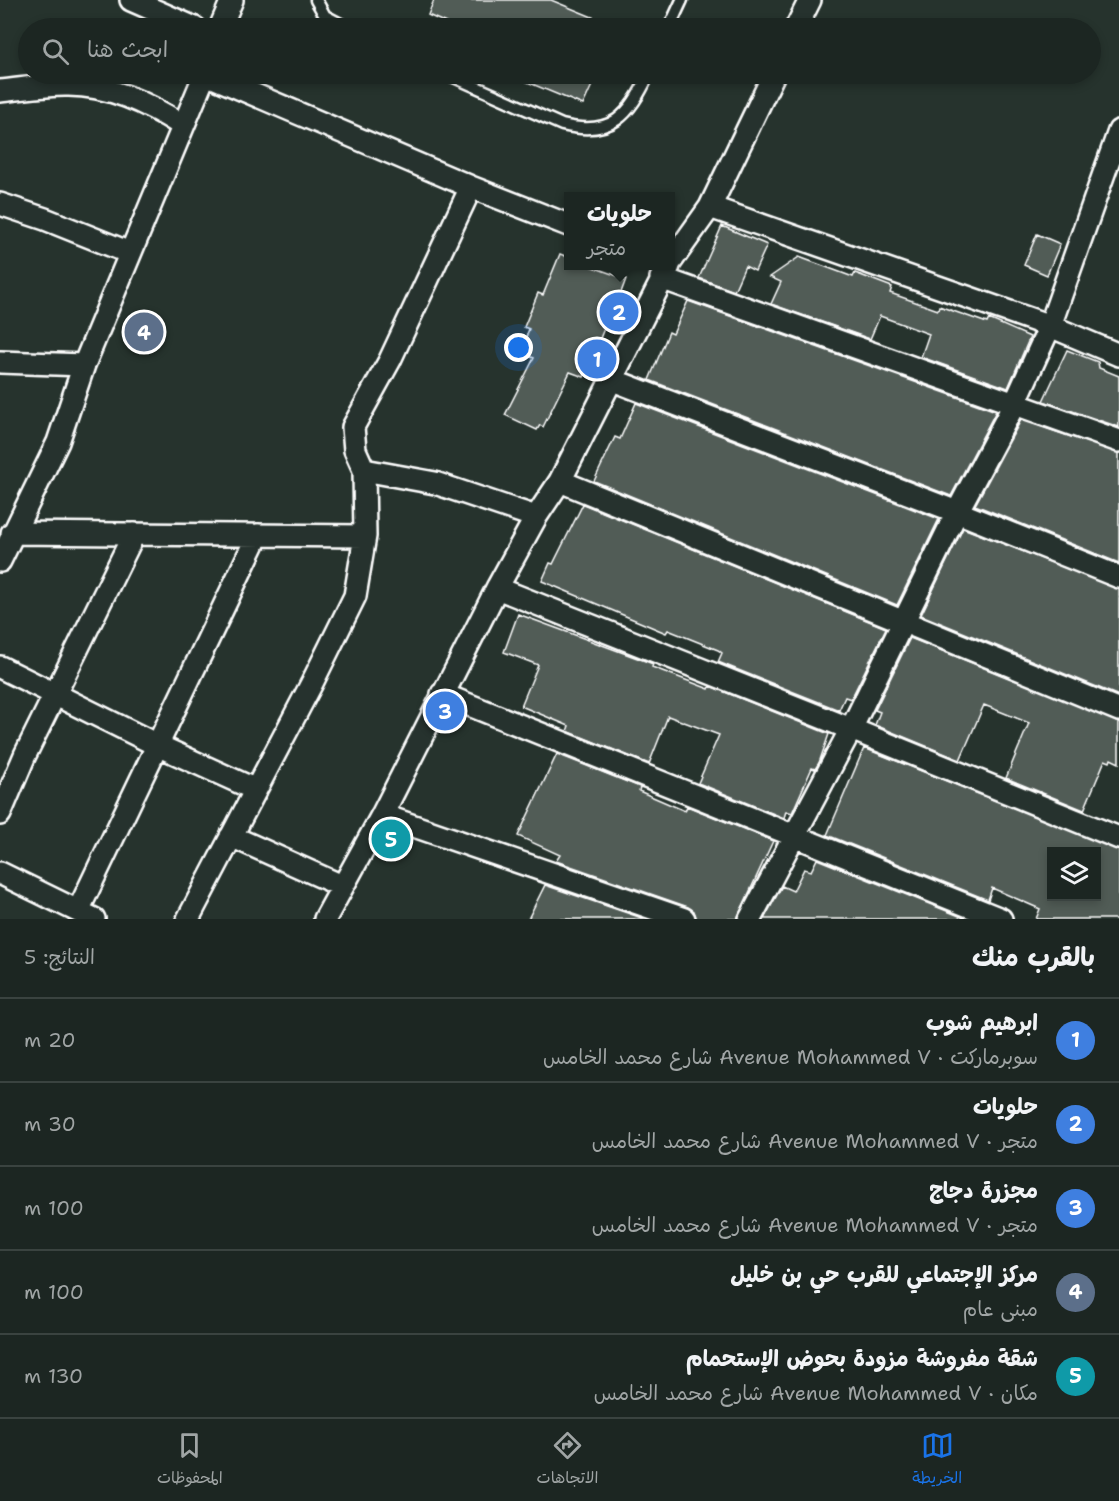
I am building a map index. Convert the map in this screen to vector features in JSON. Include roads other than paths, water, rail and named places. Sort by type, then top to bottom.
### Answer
[{"type":"street","points":[[131,0],[172,18]]},
{"type":"street","points":[[224,18],[232,0]]},
{"type":"street","points":[[801,18],[810,0]]},
{"type":"street","points":[[0,91],[66,84],[97,87],[152,106],[182,125]]},
{"type":"street","points":[[0,561],[58,442],[84,365],[200,84]]},
{"type":"street","points":[[229,84],[471,187],[564,223]]},
{"type":"street","points":[[675,257],[710,207],[769,84]]},
{"type":"street","points":[[750,919],[851,729],[957,512],[1015,403],[1050,326],[1119,131]]},
{"type":"street","points":[[188,919],[355,596],[365,536],[364,470],[355,450],[353,427],[390,360],[471,187]]},
{"type":"street","points":[[0,204],[45,219],[130,254]]},
{"type":"street","points":[[710,207],[1050,326],[1119,355]]},
{"type":"street","points":[[330,917],[342,886],[382,815],[497,588],[536,517],[560,481],[666,270]]},
{"type":"street","points":[[670,270],[1119,441]]},
{"type":"street","points":[[0,362],[84,365]]},
{"type":"street","points":[[610,380],[957,512],[1119,577]]},
{"type":"street","points":[[364,470],[435,483],[536,517]]},
{"type":"street","points":[[560,481],[1119,710]]},
{"type":"street","points":[[12,533],[365,536]]},
{"type":"street","points":[[0,814],[25,755],[134,534]]},
{"type":"street","points":[[0,873],[86,915],[157,745],[258,535]]},
{"type":"street","points":[[497,588],[1119,838]]},
{"type":"street","points":[[0,667],[157,745],[256,790]]},
{"type":"street","points":[[442,694],[1001,919]]},
{"type":"street","points":[[382,815],[684,919]]},
{"type":"street","points":[[231,836],[342,886]]},
{"type":"lane","points":[[316,0],[325,16],[329,18]]},
{"type":"lane","points":[[674,18],[682,0]]},
{"type":"lane","points":[[470,84],[562,125],[579,130],[597,129],[614,122],[628,111],[644,84]]},
{"type":"place","name":"حلويات","points":[[619,312]]},
{"type":"place","name":"مركز الإجتماعي للقرب حي بن خليل","points":[[144,332]]},
{"type":"place","name":"ابرهيم شوب","points":[[597,359]]},
{"type":"place","name":"مجزرة دجاج","points":[[445,711]]},
{"type":"place","name":"شقة مفروشة مزودة بحوض الإستحمام","points":[[391,839]]}]
